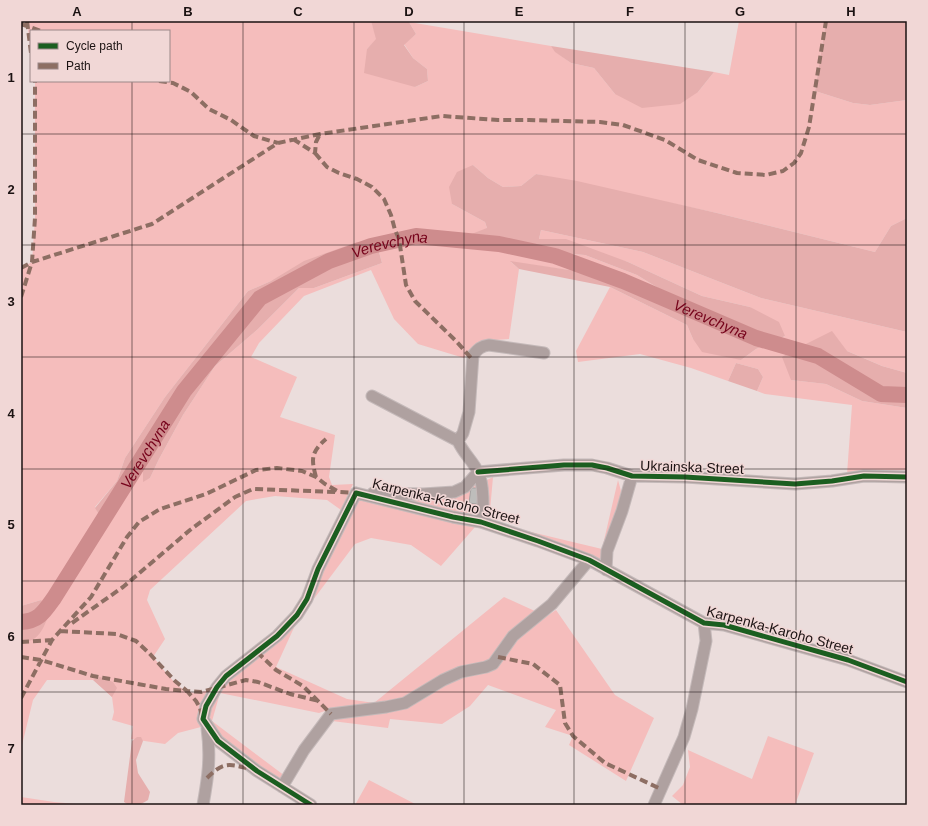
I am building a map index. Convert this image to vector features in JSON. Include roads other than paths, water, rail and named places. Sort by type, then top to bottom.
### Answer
[{"type":"street","points":[[458,441],[463,433],[469,412],[473,355],[483,346],[544,353]]},
{"type":"street","points":[[372,396],[458,441],[462,450],[478,472],[482,484],[481,522]]},
{"type":"street","name":"Ukrainska Street","points":[[478,472],[564,465],[592,465],[608,468],[632,476],[685,477],[795,484],[832,481],[864,476],[907,477]]},
{"type":"street","points":[[203,805],[209,761],[209,748],[205,723],[206,706],[217,687],[226,676],[277,636],[297,616],[307,600],[318,569],[356,493],[423,494],[454,492],[465,487],[478,472]]},
{"type":"street","points":[[606,570],[607,551],[622,511],[632,476]]},
{"type":"street","name":"Karpenka-Karoho Street","points":[[356,493],[453,517],[481,522],[538,541],[589,560],[704,623],[724,625],[848,660],[907,682]]},
{"type":"street","points":[[282,787],[304,750],[331,714],[386,707],[405,702],[443,680],[461,672],[486,667],[493,664],[513,636],[552,604],[589,560]]},
{"type":"street","points":[[654,805],[684,737],[692,709],[706,641],[704,623]]},
{"type":"street","points":[[205,723],[218,741],[257,771],[312,805]]},
{"type":"waterway","name":"Verevchyna","points":[[21,622],[37,618],[47,608],[184,391],[260,298],[329,261],[371,246],[416,236],[499,244],[555,256],[623,281],[756,338],[818,356],[881,394],[907,395]]}]
